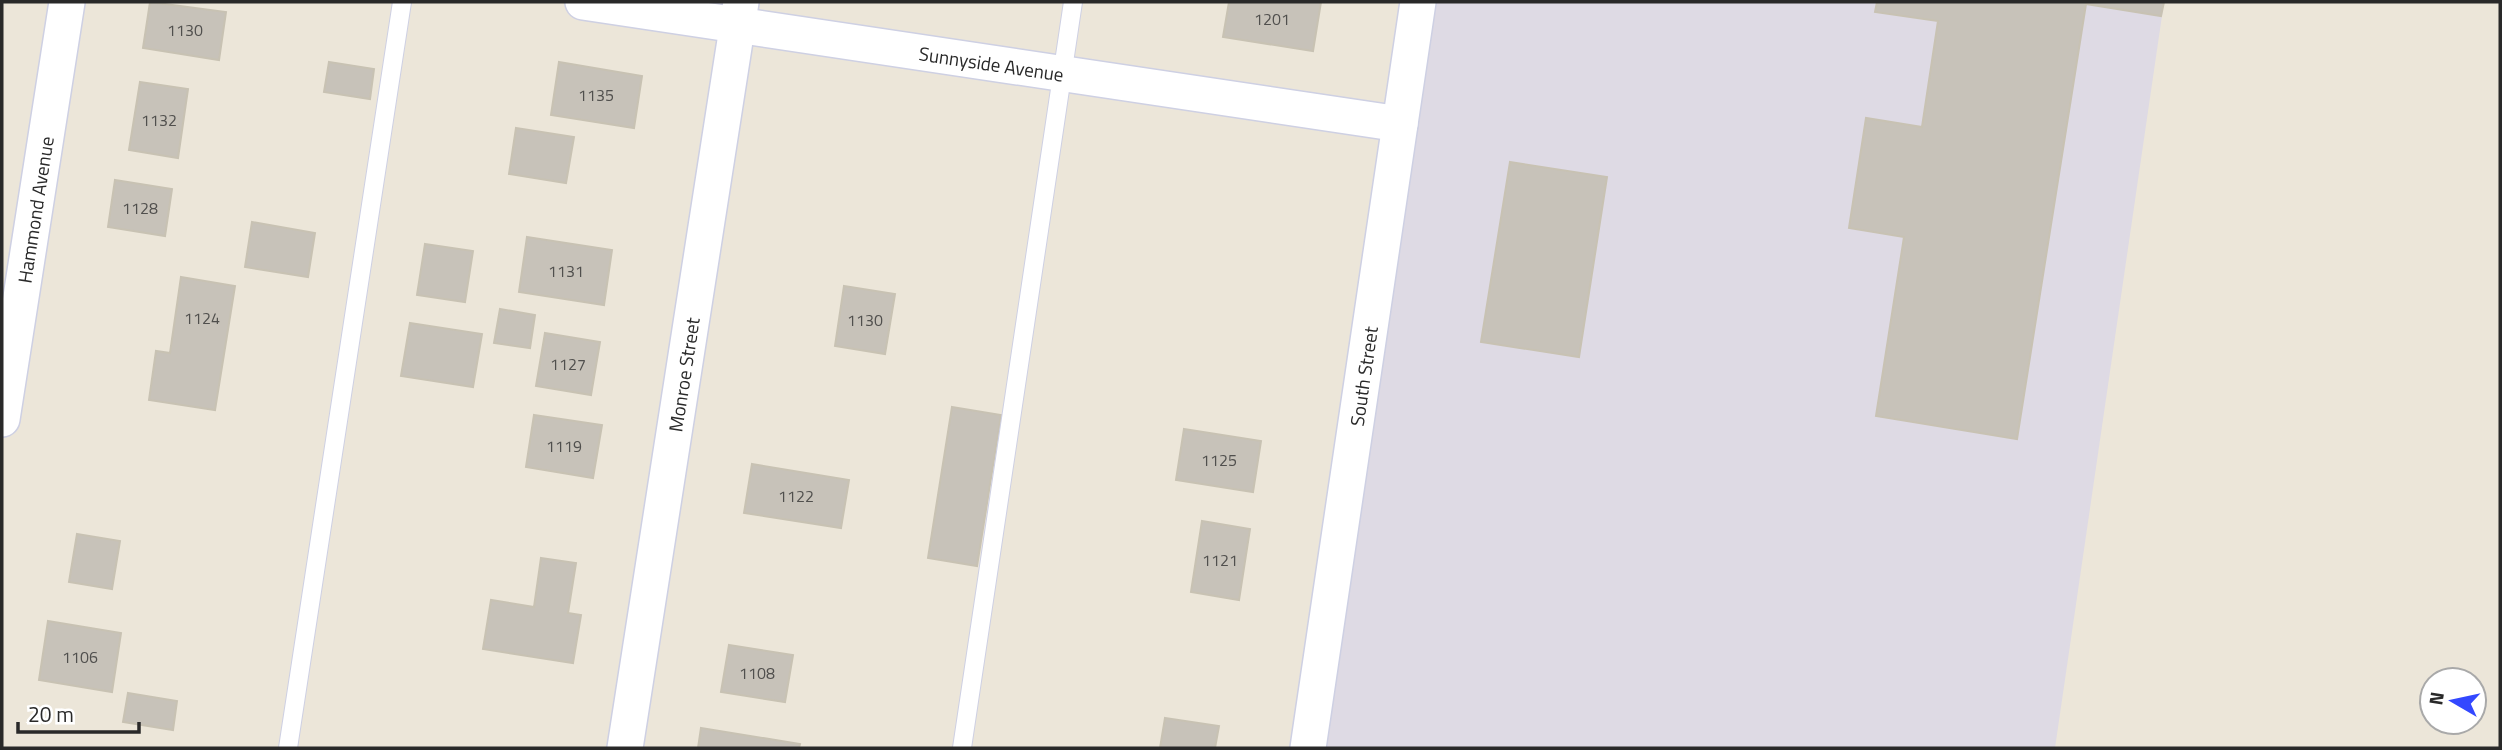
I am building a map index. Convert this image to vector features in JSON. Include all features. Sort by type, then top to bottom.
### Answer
[{"type":"street","name":"Hammond Avenue","points":[[2,419],[67,2]]},
{"type":"street","name":"Sunnyside Avenue","points":[[583,2],[740,13],[1062,73],[1400,124]]},
{"type":"street","name":"South Street","points":[[1308,748],[1418,2]]},
{"type":"street","name":"Monroe Street","points":[[625,748],[740,13]]},
{"type":"lane","points":[[288,748],[402,2]]},
{"type":"lane","points":[[962,748],[1073,2]]},
{"type":"shaded area","points":[[1418,2],[2164,2],[2055,748],[1308,748]]},
{"type":"building","points":[[150,2],[226,12],[219,60],[143,48]]},
{"type":"building","points":[[1229,2],[1321,2],[1313,51],[1223,37]]},
{"type":"building","points":[[1877,2],[2164,2],[2161,16],[2086,4],[2017,439],[1876,416],[1904,237],[1849,228],[1866,118],[1922,127],[1938,21],[1875,12]]},
{"type":"building","points":[[329,62],[374,69],[370,99],[324,92]]},
{"type":"building","points":[[559,62],[642,76],[634,128],[551,115]]},
{"type":"building","points":[[140,82],[188,89],[178,158],[129,150]]},
{"type":"building","points":[[516,128],[574,137],[566,183],[509,174]]},
{"type":"building","points":[[1510,162],[1607,177],[1579,357],[1481,342]]},
{"type":"building","points":[[115,180],[172,189],[165,236],[108,227]]},
{"type":"building","points":[[252,222],[315,233],[308,277],[245,267]]},
{"type":"building","points":[[527,237],[612,250],[604,305],[519,292]]},
{"type":"building","points":[[425,244],[473,251],[465,302],[417,295]]},
{"type":"building","points":[[181,277],[235,286],[215,410],[149,400],[156,351],[170,353]]},
{"type":"building","points":[[844,286],[895,294],[885,354],[835,346]]},
{"type":"building","points":[[500,309],[535,315],[530,348],[494,343]]},
{"type":"building","points":[[410,323],[482,334],[473,387],[401,376]]},
{"type":"building","points":[[545,333],[600,342],[591,395],[536,386]]},
{"type":"building","points":[[952,407],[1001,415],[977,566],[928,558]]},
{"type":"building","points":[[534,415],[602,425],[593,478],[526,467]]},
{"type":"building","points":[[1184,429],[1261,441],[1253,492],[1176,480]]},
{"type":"building","points":[[752,464],[849,480],[841,528],[744,513]]},
{"type":"building","points":[[1202,521],[1250,529],[1239,600],[1191,592]]},
{"type":"building","points":[[77,534],[120,541],[112,589],[69,582]]},
{"type":"building","points":[[541,558],[576,563],[568,613],[581,615],[573,663],[483,649],[491,600],[534,607]]},
{"type":"building","points":[[48,621],[121,633],[112,692],[39,680]]},
{"type":"building","points":[[729,645],[793,655],[785,702],[721,692]]},
{"type":"building","points":[[128,693],[177,701],[173,730],[123,722]]},
{"type":"building","points":[[1165,718],[1219,726],[1215,748],[1160,748]]},
{"type":"building","points":[[701,728],[800,744],[799,748],[698,748]]}]
